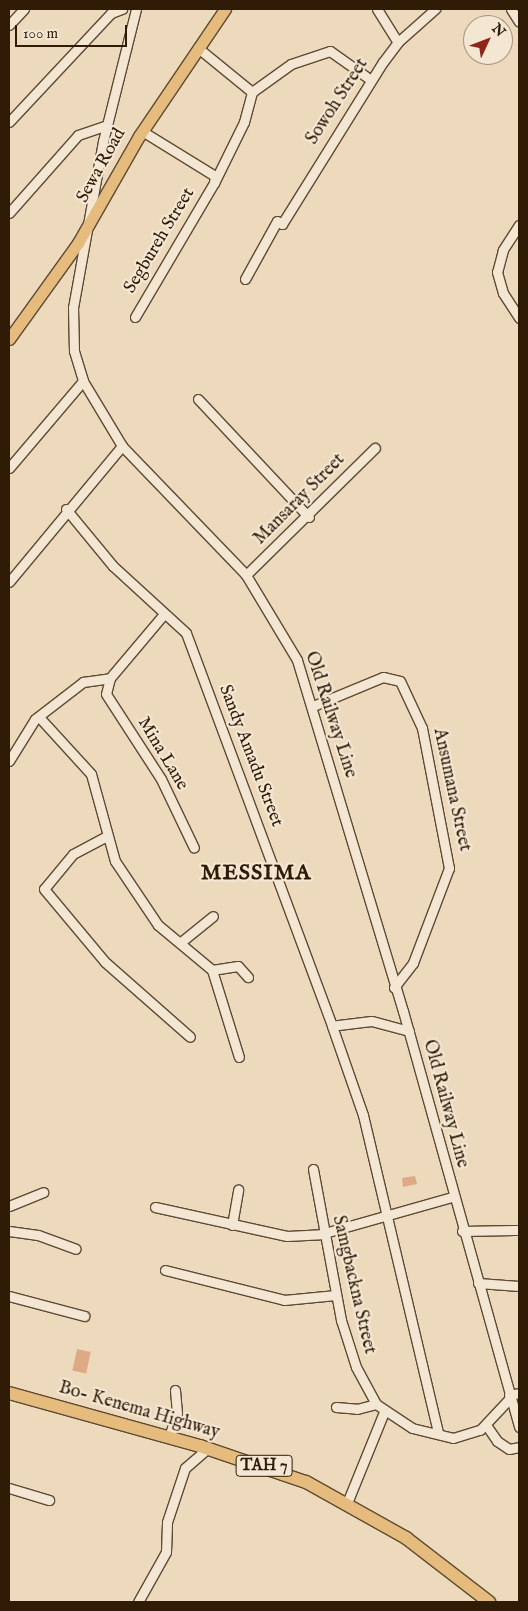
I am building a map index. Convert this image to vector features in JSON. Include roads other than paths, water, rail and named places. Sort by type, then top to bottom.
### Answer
[{"type":"highway","name":"Bo- Kenema Highway","points":[[9,1393],[208,1448],[306,1482],[348,1503],[428,1553],[489,1602]]},
{"type":"main road","name":"Sewa Road","points":[[9,339],[92,220],[142,131],[225,9]]},
{"type":"street","points":[[9,25],[24,9]]},
{"type":"street","points":[[9,122],[111,13],[122,9]]},
{"type":"street","name":"Old Railway Line","points":[[136,9],[107,125],[92,220],[73,306],[74,352],[83,381],[122,446],[246,575],[289,645],[313,706],[394,987],[409,1031],[452,1197],[519,1428]]},
{"type":"street","points":[[377,9],[398,42]]},
{"type":"street","name":"Sowoh Street","points":[[245,280],[278,221],[282,224],[371,80],[398,42],[435,9]]},
{"type":"street","points":[[511,9],[519,22]]},
{"type":"street","points":[[198,48],[252,92],[291,64],[330,50],[371,80]]},
{"type":"street","name":"Segbureh Street","points":[[135,317],[214,183],[244,122],[252,92]]},
{"type":"street","points":[[9,213],[78,135],[107,125]]},
{"type":"street","points":[[142,131],[215,176],[214,183]]},
{"type":"street","points":[[519,225],[503,250],[497,272],[503,293],[519,318]]},
{"type":"street","points":[[11,462],[83,381]]},
{"type":"street","points":[[198,399],[309,517]]},
{"type":"street","points":[[9,582],[66,509],[122,446]]},
{"type":"street","name":"Mansaray Street","points":[[246,575],[309,517],[375,448]]},
{"type":"street","name":"Sandy Amadu Street","points":[[66,509],[80,530],[163,615],[183,629],[202,668],[206,697],[256,813],[363,1115],[438,1432]]},
{"type":"street","points":[[9,762],[18,741],[40,717],[83,682],[110,678],[163,615]]},
{"type":"street","name":"Ansumana Street","points":[[313,706],[383,677],[400,681],[422,728],[449,868],[413,964],[394,987]]},
{"type":"street","name":"Mina Lane","points":[[110,678],[106,694],[161,779],[194,848]]},
{"type":"street","points":[[40,717],[91,774],[105,837],[115,861],[158,925],[212,970],[239,1056]]},
{"type":"street","points":[[105,837],[73,854],[44,889],[105,962],[190,1037]]},
{"type":"street","points":[[180,942],[213,916]]},
{"type":"street","points":[[212,970],[238,966],[248,977]]},
{"type":"street","points":[[332,1026],[371,1021],[409,1031]]},
{"type":"street","name":"Samgbackna Street","points":[[313,1169],[321,1234],[336,1295],[356,1367],[376,1404],[384,1412],[412,1428],[438,1432],[453,1438],[486,1425]]},
{"type":"street","points":[[232,1225],[238,1190]]},
{"type":"street","points":[[9,1206],[43,1192]]},
{"type":"street","points":[[155,1206],[287,1236],[321,1234],[386,1214],[452,1197]]},
{"type":"street","points":[[462,1231],[519,1230]]},
{"type":"street","points":[[9,1231],[38,1235],[76,1249]]},
{"type":"street","points":[[165,1270],[284,1300],[336,1295]]},
{"type":"street","points":[[478,1283],[519,1286]]},
{"type":"street","points":[[9,1296],[84,1316]]},
{"type":"street","points":[[170,1437],[177,1413],[175,1390]]},
{"type":"street","points":[[519,1393],[510,1396],[486,1425],[497,1441],[509,1449],[519,1447]]},
{"type":"street","points":[[336,1408],[357,1409],[376,1404]]},
{"type":"street","points":[[348,1503],[384,1412]]},
{"type":"street","points":[[138,1602],[166,1552],[167,1522],[185,1468],[208,1448]]},
{"type":"street","points":[[9,1488],[49,1500]]},
{"type":"district","name":"MESSIMA","points":[[256,874]]}]
